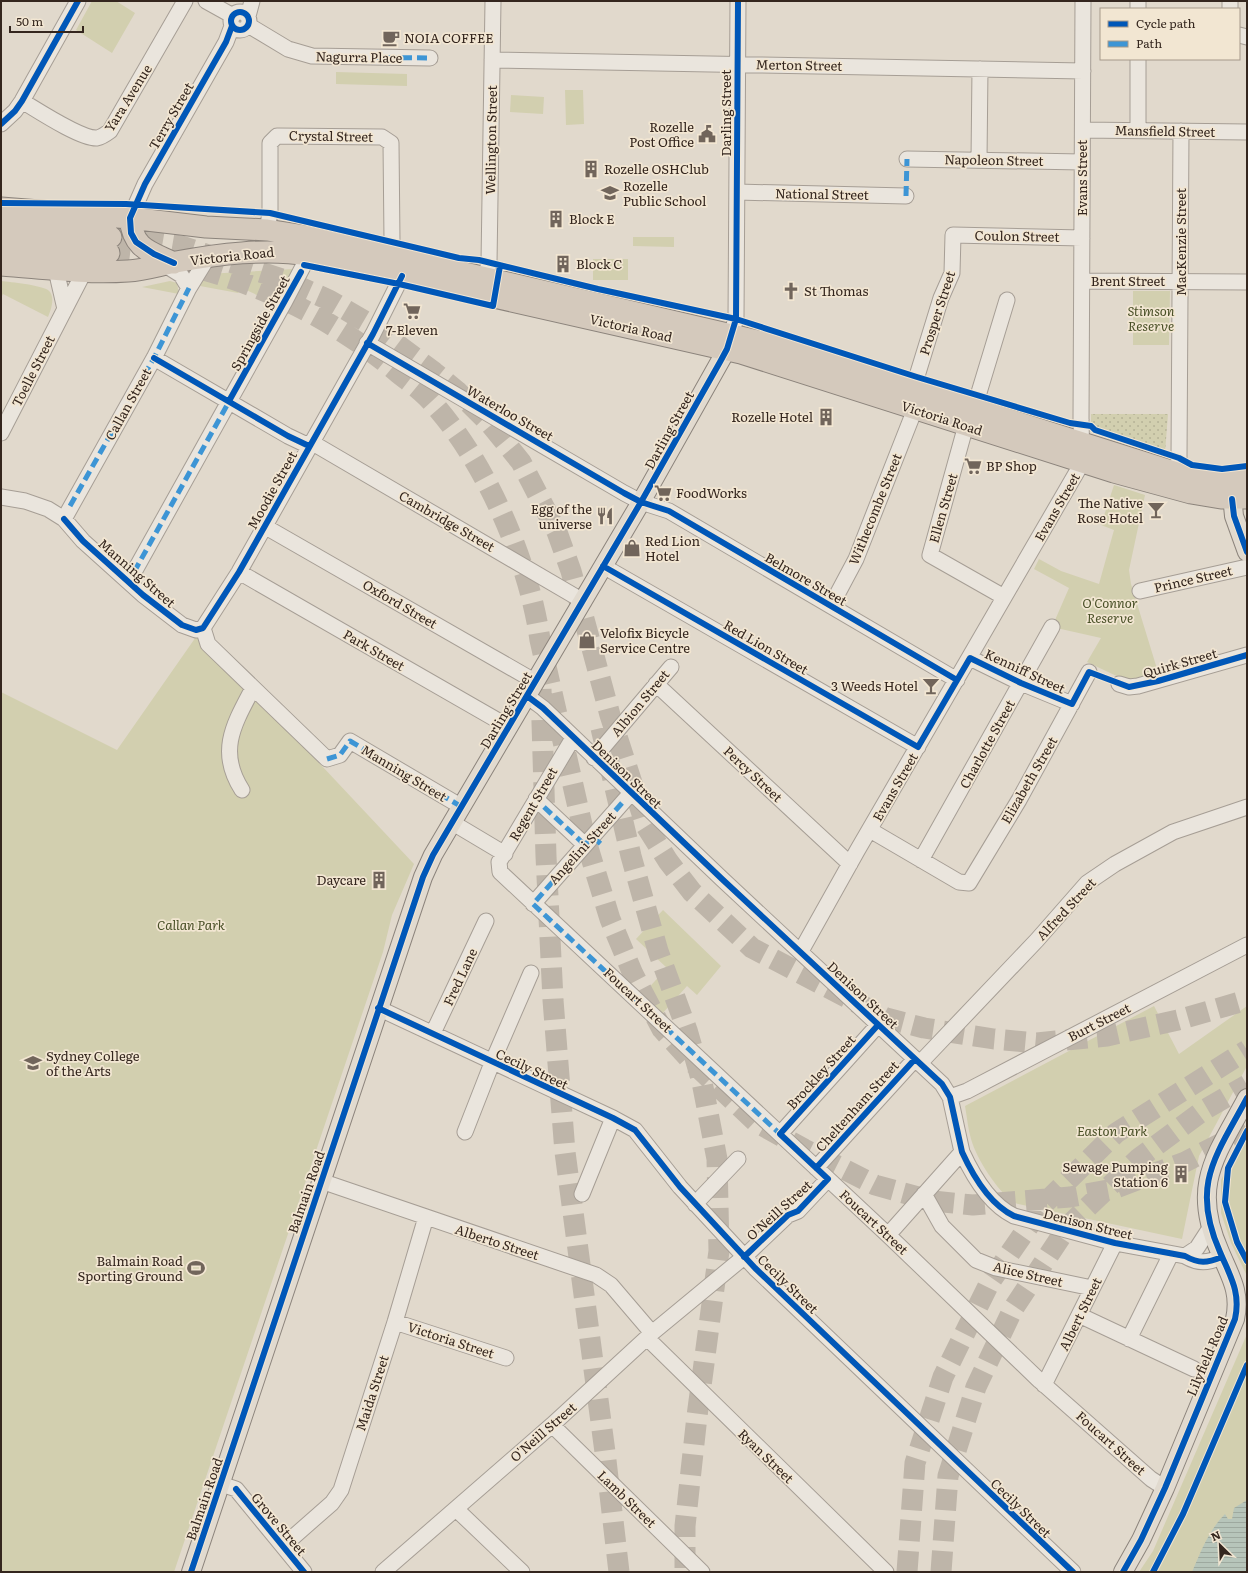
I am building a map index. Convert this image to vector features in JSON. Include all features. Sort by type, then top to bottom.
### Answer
[{"type":"highway","name":"Victoria Road","points":[[1,208],[130,218],[206,227],[267,230],[304,236],[485,278],[729,342],[1082,453],[1191,493],[1239,489]]},
{"type":"highway","points":[[130,218],[131,233],[136,242],[169,264]]},
{"type":"highway","points":[[1,229],[110,245],[1,247]]},
{"type":"highway","name":"Victoria Road","points":[[1,265],[84,272],[130,271],[208,257],[269,251],[309,255],[468,291],[729,342]]},
{"type":"highway","points":[[468,291],[478,286],[485,278]]},
{"type":"highway","name":"Victoria Road","points":[[1082,453],[1177,473],[1239,489]]},
{"type":"main road","name":"Darling Street","points":[[453,823],[641,502],[729,342]]},
{"type":"main road","points":[[1239,489],[1234,516],[1245,545]]},
{"type":"main road","name":"Balmain Road","points":[[191,1572],[378,1008],[423,877],[453,823]]},
{"type":"main road","name":"Lilyfield Road","points":[[1123,1572],[1141,1540],[1165,1488],[1235,1319],[1238,1306],[1236,1288],[1210,1228],[1206,1200],[1206,1185],[1210,1170],[1247,1098]]},
{"type":"street","points":[[1,124],[15,111],[22,101],[78,1]]},
{"type":"street","name":"Yara Avenue","points":[[22,101],[86,136],[98,138],[104,136],[110,131],[185,1]]},
{"type":"street","name":"Nagurra Place","points":[[206,1],[288,49],[312,56],[430,58]]},
{"type":"street","name":"Terry Street","points":[[130,218],[145,184],[226,42],[240,21],[250,1]]},
{"type":"street","name":"Wellington Street","points":[[485,278],[489,263],[493,1]]},
{"type":"street","name":"Darling Street","points":[[729,342],[736,319],[738,1]]},
{"type":"street","name":"Evans Street","points":[[801,952],[850,864],[1004,598],[1082,453],[1083,1]]},
{"type":"street","name":"Merton Street","points":[[492,60],[1083,71]]},
{"type":"street","points":[[1138,60],[1138,131]]},
{"type":"street","points":[[979,160],[980,69]]},
{"type":"street","name":"Mansfield Street","points":[[1082,130],[1247,132]]},
{"type":"street","name":"MacKenzie Street","points":[[1177,473],[1179,458],[1181,131]]},
{"type":"street","name":"Crystal Street","points":[[267,230],[270,213],[270,143],[277,136],[382,137],[391,143],[392,241],[388,256]]},
{"type":"street","name":"Napoleon Street","points":[[907,159],[1082,162]]},
{"type":"street","name":"National Street","points":[[737,192],[906,196]]},
{"type":"street","name":"Coulon Street","points":[[953,235],[1082,238]]},
{"type":"street","name":"Prosper Street","points":[[914,399],[941,298],[952,273],[953,235]]},
{"type":"street","name":"Springside Street","points":[[129,581],[298,278],[309,255]]},
{"type":"street","name":"Callan Street","points":[[64,519],[154,358],[189,288],[208,257]]},
{"type":"street","points":[[169,264],[181,275],[189,288]]},
{"type":"street","points":[[56,270],[65,309]]},
{"type":"street","name":"Toelle Street","points":[[1,433],[84,272]]},
{"type":"street","name":"Moodie Street","points":[[203,628],[239,572],[367,344],[402,276]]},
{"type":"street","name":"Brent Street","points":[[1082,281],[1247,282]]},
{"type":"street","name":"Ellen Street","points":[[1004,598],[930,555],[970,417],[1007,300]]},
{"type":"street","name":"Waterloo Street","points":[[367,344],[641,502]]},
{"type":"street","name":"Cambridge Street","points":[[154,358],[288,436],[310,444],[582,601]]},
{"type":"street","name":"Withecombe Street","points":[[831,606],[856,559],[914,399]]},
{"type":"street","name":"Manning Street","points":[[1,497],[25,501],[48,509],[64,519],[83,541],[143,595],[182,625],[196,630],[203,628],[208,644],[327,759],[340,755],[350,741],[462,807]]},
{"type":"street","name":"Belmore Street","points":[[641,502],[669,511],[957,680]]},
{"type":"street","name":"Oxford Street","points":[[264,526],[531,689]]},
{"type":"street","name":"Red Lion Street","points":[[603,566],[918,747]]},
{"type":"street","name":"Prince Street","points":[[1140,591],[1247,567]]},
{"type":"street","name":"Park Street","points":[[239,572],[509,727]]},
{"type":"street","name":"Charlotte Street","points":[[921,860],[1052,627]]},
{"type":"street","name":"Quirk Street","points":[[1119,684],[1129,687],[1138,686],[1247,655]]},
{"type":"street","name":"Kenniff Street","points":[[970,658],[1021,683],[1072,704]]},
{"type":"street","name":"Albion Street","points":[[594,758],[671,667]]},
{"type":"street","name":"Elizabeth Street","points":[[921,860],[964,884],[969,883],[1019,800],[1089,672]]},
{"type":"street","name":"Percy Street","points":[[656,684],[850,864]]},
{"type":"street","points":[[242,790],[234,778],[228,748],[233,725],[252,688]]},
{"type":"street","name":"Denison Street","points":[[531,689],[543,708],[573,738],[942,1084],[950,1097],[962,1152],[982,1186],[1002,1211],[1014,1216],[1115,1242],[1182,1254],[1220,1253]]},
{"type":"street","name":"Regent Street","points":[[500,872],[499,862],[573,738]]},
{"type":"street","name":"Angelini Street","points":[[533,904],[593,842],[631,793]]},
{"type":"street","points":[[536,799],[593,842]]},
{"type":"street","name":"Alfred Street","points":[[918,1061],[1037,940],[1087,883],[1115,864],[1174,832],[1247,807]]},
{"type":"street","points":[[453,823],[505,854]]},
{"type":"street","points":[[870,830],[921,860]]},
{"type":"street","name":"Foucart Street","points":[[500,872],[888,1235],[1044,1384],[1151,1479],[1165,1488]]},
{"type":"street","name":"Fred Lane","points":[[433,1033],[486,921]]},
{"type":"street","name":"Burt Street","points":[[950,1097],[967,1091],[1247,945]]},
{"type":"street","points":[[465,1132],[492,1063],[531,973]]},
{"type":"street","name":"Cecily Street","points":[[378,1008],[433,1033],[492,1063],[613,1118],[635,1130],[695,1204],[744,1256],[1073,1572]]},
{"type":"street","name":"Brockley Street","points":[[780,1134],[878,1025]]},
{"type":"street","name":"Cheltenham Street","points":[[816,1168],[918,1061]]},
{"type":"street","points":[[582,1194],[613,1118]]},
{"type":"street","points":[[888,1235],[962,1152]]},
{"type":"street","points":[[695,1204],[738,1159]]},
{"type":"street","name":"O'Neill Street","points":[[383,1572],[552,1425],[650,1336],[744,1256],[788,1216],[798,1211],[828,1179]]},
{"type":"street","name":"Alberto Street","points":[[321,1181],[596,1275],[611,1285],[650,1336]]},
{"type":"street","name":"Alice Street","points":[[924,1194],[942,1226],[976,1260],[996,1268],[1092,1288]]},
{"type":"street","name":"Maida Street","points":[[283,1546],[337,1497],[395,1322],[426,1217]]},
{"type":"street","points":[[1129,1339],[1182,1254],[1197,1248],[1210,1228]]},
{"type":"street","name":"Albert Street","points":[[1044,1384],[1115,1242]]},
{"type":"street","points":[[1079,1315],[1194,1369]]},
{"type":"street","name":"Victoria Street","points":[[395,1322],[506,1358]]},
{"type":"street","name":"Ryan Street","points":[[650,1336],[886,1572]]},
{"type":"street","name":"Lamb Street","points":[[552,1425],[702,1572]]},
{"type":"street","name":"Grove Street","points":[[221,1484],[236,1489],[304,1572]]},
{"type":"street","points":[[456,1509],[522,1572]]},
{"type":"green space","points":[[92,1],[116,1],[135,13],[112,53],[76,30]]},
{"type":"green space","points":[[336,72],[407,74],[407,86],[336,84]]},
{"type":"green space","points":[[565,90],[583,90],[584,124],[566,125]]},
{"type":"green space","points":[[511,95],[544,97],[543,114],[510,112]]},
{"type":"green space","points":[[633,237],[674,237],[674,247],[633,246]]},
{"type":"green space","points":[[593,259],[628,259],[628,280],[593,280]]},
{"type":"green space","points":[[294,269],[276,304],[242,288],[238,293],[200,286],[206,274]]},
{"type":"green space","points":[[1,281],[32,285],[48,290],[52,296],[52,299],[48,317],[3,294],[1,298]]},
{"type":"green space","points":[[170,281],[177,283],[179,294],[142,287]]},
{"type":"green space","name":"Stimson Reserve","points":[[1133,291],[1170,291],[1169,345],[1133,345]]},
{"type":"green space","points":[[1091,414],[1168,414],[1165,453],[1091,426]]},
{"type":"green space","name":"O'Connor Reserve","points":[[1114,485],[1145,495],[1129,570],[1131,584],[1158,672],[1127,681],[1087,662],[1101,638],[1052,627],[1069,588],[1034,569],[1039,559],[1061,571],[1099,584],[1114,530],[1101,525]]},
{"type":"green space","name":"Callan Park","points":[[198,634],[414,864],[392,915],[383,952],[174,1572],[1,1572],[1,692],[117,750]]},
{"type":"green space","points":[[663,910],[721,966],[697,995],[687,986],[662,1014],[642,995],[667,968],[636,939]]},
{"type":"green space","name":"Easton Park","points":[[1154,1006],[1179,1054],[1247,1006],[1247,1066],[1199,1156],[1182,1239],[1014,1203],[988,1174],[978,1156],[970,1135],[965,1106]]},
{"type":"green space","points":[[1247,1128],[1247,1276],[1231,1243],[1221,1213],[1221,1180]]},
{"type":"green space","points":[[1247,1334],[1247,1572],[1139,1572],[1153,1551]]},
{"type":"shaded area","points":[[1247,1500],[1247,1572],[1192,1572],[1206,1541],[1219,1520],[1225,1514],[1228,1519],[1232,1519],[1234,1508]]},
{"type":"tunnel","points":[[111,237],[140,239],[181,246],[282,279],[329,300],[373,326],[434,372],[457,391],[491,425],[521,462],[557,532],[571,571],[610,715],[646,826],[668,861],[692,892],[752,948],[886,1018],[924,1028],[994,1039],[1037,1043],[1107,1036],[1178,1020],[1247,1000]]},
{"type":"tunnel","points":[[109,253],[149,258],[187,266],[226,277],[263,290],[299,307],[334,326],[367,348],[424,394],[447,421],[467,448],[484,478],[500,510],[526,576],[585,838],[610,919],[633,974],[662,1029],[692,1062],[756,1122],[804,1149],[875,1185],[933,1201],[973,1205],[1070,1197],[1113,1189],[1185,1162],[1247,1130]]},
{"type":"tunnel","points":[[541,689],[546,856],[553,1000],[565,1152],[605,1452],[619,1572]]},
{"type":"tunnel","points":[[601,728],[631,856],[658,951],[687,1030],[702,1082],[717,1159],[719,1251],[697,1416],[685,1526],[685,1572]]},
{"type":"tunnel","points":[[907,1572],[915,1463],[943,1377],[990,1282],[1044,1204],[1116,1133],[1247,1050]]},
{"type":"tunnel","points":[[941,1572],[948,1476],[976,1387],[1013,1309],[1068,1226],[1138,1159],[1204,1110],[1247,1085]]},
{"type":"marked path","points":[[327,57],[430,58]]},
{"type":"marked path","points":[[906,196],[907,159]]},
{"type":"marked path","points":[[70,506],[154,358],[189,288]]},
{"type":"marked path","points":[[134,572],[230,400]]},
{"type":"marked path","points":[[327,759],[340,755],[350,741],[462,807]]},
{"type":"marked path","points":[[622,803],[533,904],[780,1134]]},
{"type":"marked path","points":[[544,807],[585,845]]},
{"type":"marked path","points":[[593,837],[602,845]]},
{"type":"cycle path","points":[[1,124],[15,111],[22,101],[78,1]]},
{"type":"cycle path","points":[[191,1572],[423,877],[433,855],[641,502],[727,349],[736,319],[738,1]]},
{"type":"cycle path","points":[[240,12],[246,15],[249,21],[246,27],[240,30],[234,27],[231,21],[234,15],[240,12]]},
{"type":"cycle path","points":[[174,263],[154,254],[136,242],[131,233],[130,218],[145,184],[226,42],[232,26]]},
{"type":"cycle path","points":[[1,203],[126,204],[270,213],[459,258],[479,260],[598,289],[736,319],[917,377],[1070,423],[1091,426],[1095,430],[1179,458],[1192,465],[1222,469],[1247,466]]},
{"type":"cycle path","points":[[304,265],[399,284],[493,306],[500,266]]},
{"type":"cycle path","points":[[229,401],[301,272]]},
{"type":"cycle path","points":[[64,519],[83,541],[143,595],[182,625],[196,630],[203,628],[239,572],[373,334],[402,276]]},
{"type":"cycle path","points":[[367,343],[624,493],[641,502],[669,511],[957,680]]},
{"type":"cycle path","points":[[154,358],[288,436],[309,446]]},
{"type":"cycle path","points":[[1232,499],[1234,516],[1247,552]]},
{"type":"cycle path","points":[[603,566],[918,747],[970,658],[1021,683],[1072,704],[1089,672],[1129,687],[1158,681],[1247,655]]},
{"type":"cycle path","points":[[527,696],[543,708],[722,879],[942,1084],[950,1097],[962,1152],[971,1170],[989,1197],[1005,1211],[1014,1216],[1115,1243],[1185,1256],[1203,1262],[1222,1257]]},
{"type":"cycle path","points":[[378,1008],[613,1118],[635,1130],[680,1187],[755,1268],[1073,1572]]},
{"type":"cycle path","points":[[744,1257],[788,1215],[798,1211],[828,1179],[780,1134],[878,1025]]},
{"type":"cycle path","points":[[816,1168],[915,1059]]},
{"type":"cycle path","points":[[1123,1572],[1141,1540],[1165,1488],[1235,1319],[1237,1301],[1236,1292],[1211,1229],[1207,1208],[1207,1189],[1217,1155],[1225,1137],[1247,1098]]},
{"type":"cycle path","points":[[1247,1131],[1228,1168],[1225,1202],[1237,1242],[1247,1261]]},
{"type":"cycle path","points":[[1153,1572],[1183,1514],[1247,1365]]},
{"type":"cycle path","points":[[236,1489],[304,1572]]},
{"type":"place","name":"NOIA COFFEE","points":[[391,38]]},
{"type":"place","name":"Rozelle Post Office","points":[[707,134]]},
{"type":"place","name":"Rozelle OSHClub","points":[[591,169]]},
{"type":"place","name":"Rozelle Public School","points":[[610,193]]},
{"type":"place","name":"Block E","points":[[556,219]]},
{"type":"place","name":"Block C","points":[[563,264]]},
{"type":"place","name":"St Thomas","points":[[791,291]]},
{"type":"place","name":"7-Eleven","points":[[412,311]]},
{"type":"place","name":"Rozelle Hotel","points":[[826,417]]},
{"type":"place","name":"BP Shop","points":[[973,466]]},
{"type":"place","name":"FoodWorks","points":[[663,493]]},
{"type":"place","name":"The Native Rose Hotel","points":[[1156,510]]},
{"type":"place","name":"Egg of the universe","points":[[605,516]]},
{"type":"place","name":"Red Lion Hotel","points":[[632,548]]},
{"type":"place","name":"Velofix Bicycle Service Centre","points":[[587,640]]},
{"type":"place","name":"3 Weeds Hotel","points":[[931,686]]},
{"type":"place","name":"Daycare","points":[[379,880]]},
{"type":"place","name":"Sydney College of the Arts","points":[[33,1063]]},
{"type":"place","name":"Sewage Pumping Station 6","points":[[1181,1174]]},
{"type":"place","name":"Balmain Road Sporting Ground","points":[[196,1268]]}]
